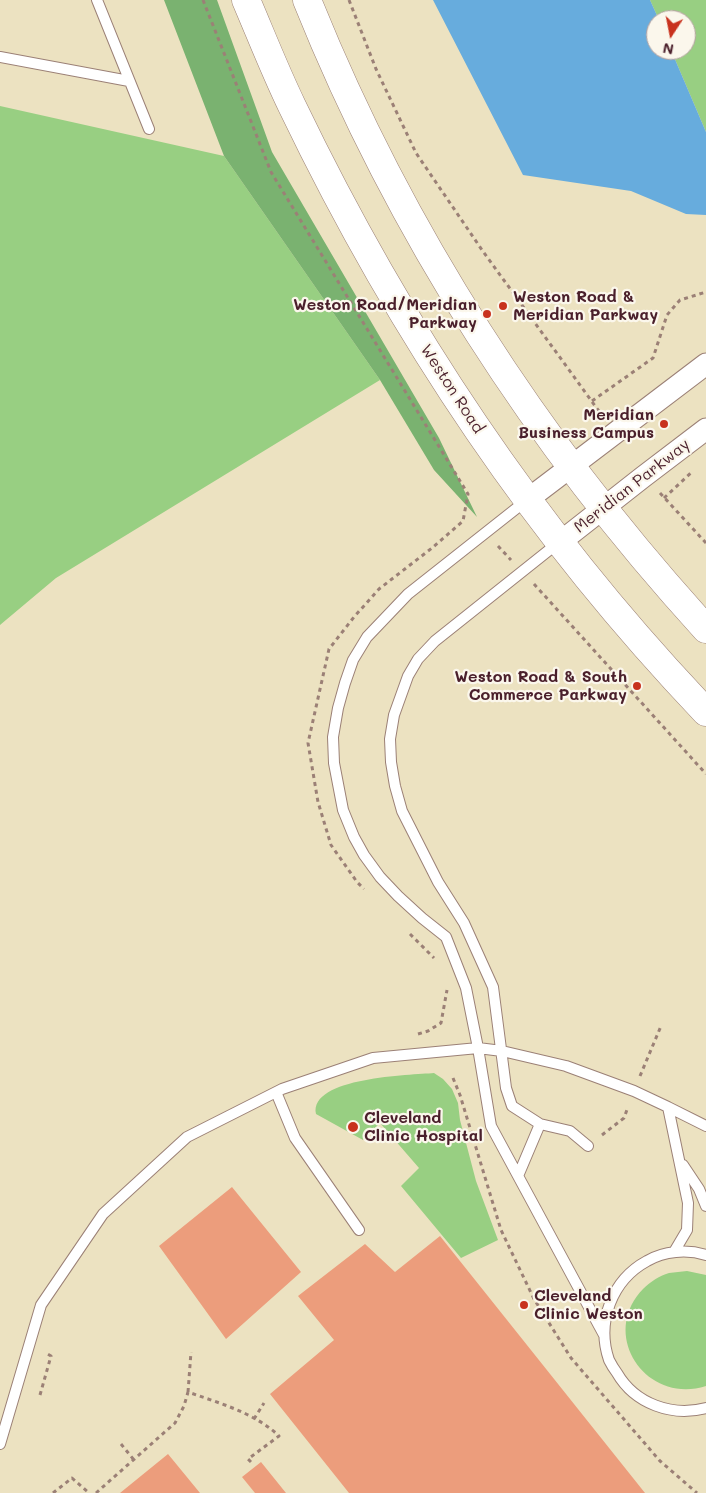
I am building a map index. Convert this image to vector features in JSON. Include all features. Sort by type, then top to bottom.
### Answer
[{"type":"main road","name":"Weston Road","points":[[246,0],[291,104],[314,151],[370,258],[444,380],[498,460],[559,542],[661,664],[706,712]]},
{"type":"main road","points":[[307,0],[328,53],[373,148],[440,271],[511,381],[570,466],[662,580],[706,630]]},
{"type":"street","points":[[528,500],[570,466],[706,364]]},
{"type":"street","name":"Meridian Parkway","points":[[559,542],[706,430]]},
{"type":"lane","points":[[97,0],[149,129]]},
{"type":"lane","points":[[0,57],[129,81]]},
{"type":"lane","points":[[528,500],[408,594],[367,637],[354,660],[338,708],[334,737],[334,763],[338,788],[354,837],[380,878],[422,918],[446,937],[466,988],[491,1126],[604,1335],[609,1360],[622,1383],[642,1400],[666,1410],[693,1412],[706,1408]]},
{"type":"lane","points":[[559,542],[435,640],[418,659],[400,694],[394,715],[390,739],[391,762],[402,812],[438,882],[464,923],[493,987],[506,1088],[512,1106],[540,1124],[570,1131],[588,1146]]},
{"type":"lane","points":[[0,1444],[41,1305],[102,1214],[187,1137],[276,1092],[373,1058],[478,1048],[502,1051],[566,1066],[634,1091],[706,1126]]},
{"type":"lane","points":[[276,1092],[295,1138],[359,1230]]},
{"type":"lane","points":[[668,1107],[688,1203],[687,1230],[674,1252]]},
{"type":"lane","points":[[518,1176],[540,1124]]},
{"type":"lane","points":[[679,1160],[699,1189],[706,1206]]},
{"type":"lane","points":[[604,1335],[607,1309],[619,1285],[637,1267],[654,1257],[674,1252],[696,1252],[706,1255]]},
{"type":"path","points":[[203,0],[272,172],[468,494],[463,521],[379,590],[354,617],[329,649],[308,742],[318,802],[332,845],[357,882],[370,895]]},
{"type":"path","points":[[348,0],[376,69],[416,153],[487,258],[615,433]]},
{"type":"path","points":[[592,401],[653,358],[667,315],[680,300],[706,292]]},
{"type":"path","points":[[664,498],[699,466]]},
{"type":"path","points":[[646,474],[664,498],[706,543]]},
{"type":"path","points":[[465,511],[706,774]]},
{"type":"path","points":[[404,928],[438,962]]},
{"type":"path","points":[[410,1037],[428,1031],[441,1023],[448,984]]},
{"type":"path","points":[[453,1078],[460,1095],[501,1230],[534,1299],[571,1358],[660,1461],[697,1493]]},
{"type":"path","points":[[96,1493],[174,1423],[184,1406],[188,1392],[191,1352]]},
{"type":"path","points":[[40,1394],[52,1356]]},
{"type":"path","points":[[188,1392],[217,1402],[254,1419],[272,1429],[279,1436],[248,1459],[251,1462]]},
{"type":"path","points":[[254,1419],[264,1403]]},
{"type":"path","points":[[121,1444],[134,1460]]},
{"type":"path","points":[[53,1493],[72,1478],[89,1493]]},
{"type":"green space","points":[[164,0],[217,0],[272,152],[439,438],[477,517],[434,470],[380,380],[224,156]]},
{"type":"green space","points":[[650,0],[706,0],[706,132],[675,60],[696,60],[696,10],[654,10]]},
{"type":"green space","points":[[0,106],[224,156],[380,380],[56,578],[0,625]]},
{"type":"green space","points":[[434,1073],[452,1089],[458,1103],[460,1120],[476,1181],[498,1240],[461,1258],[401,1186],[419,1168],[380,1123],[363,1140],[316,1114],[318,1102],[328,1092],[344,1085],[385,1077]]},
{"type":"green space","points":[[687,1271],[706,1275],[706,1386],[684,1389],[664,1385],[648,1376],[635,1362],[628,1344],[626,1326],[631,1307],[646,1286],[665,1274]]},
{"type":"water","points":[[433,0],[650,0],[654,10],[646,10],[646,60],[675,60],[706,132],[706,215],[686,214],[631,191],[523,175]]},
{"type":"building","points":[[232,1187],[301,1272],[226,1339],[159,1246]]},
{"type":"building","points":[[440,1236],[645,1493],[349,1493],[270,1394],[334,1340],[298,1296],[365,1244],[395,1272]]},
{"type":"building","points":[[168,1454],[200,1493],[120,1493]]},
{"type":"building","points":[[261,1462],[286,1493],[255,1493],[242,1477]]},
{"type":"place","name":"Weston Road & Meridian Parkway","points":[[503,306]]},
{"type":"place","name":"Weston Road/Meridian Parkway","points":[[487,314]]},
{"type":"place","name":"Meridian Business Campus","points":[[664,424]]},
{"type":"place","name":"Weston Road & South Commerce Parkway","points":[[637,686]]},
{"type":"place","name":"Cleveland Clinic Hospital","points":[[353,1127]]},
{"type":"place","name":"Cleveland Clinic Weston","points":[[524,1305]]}]
